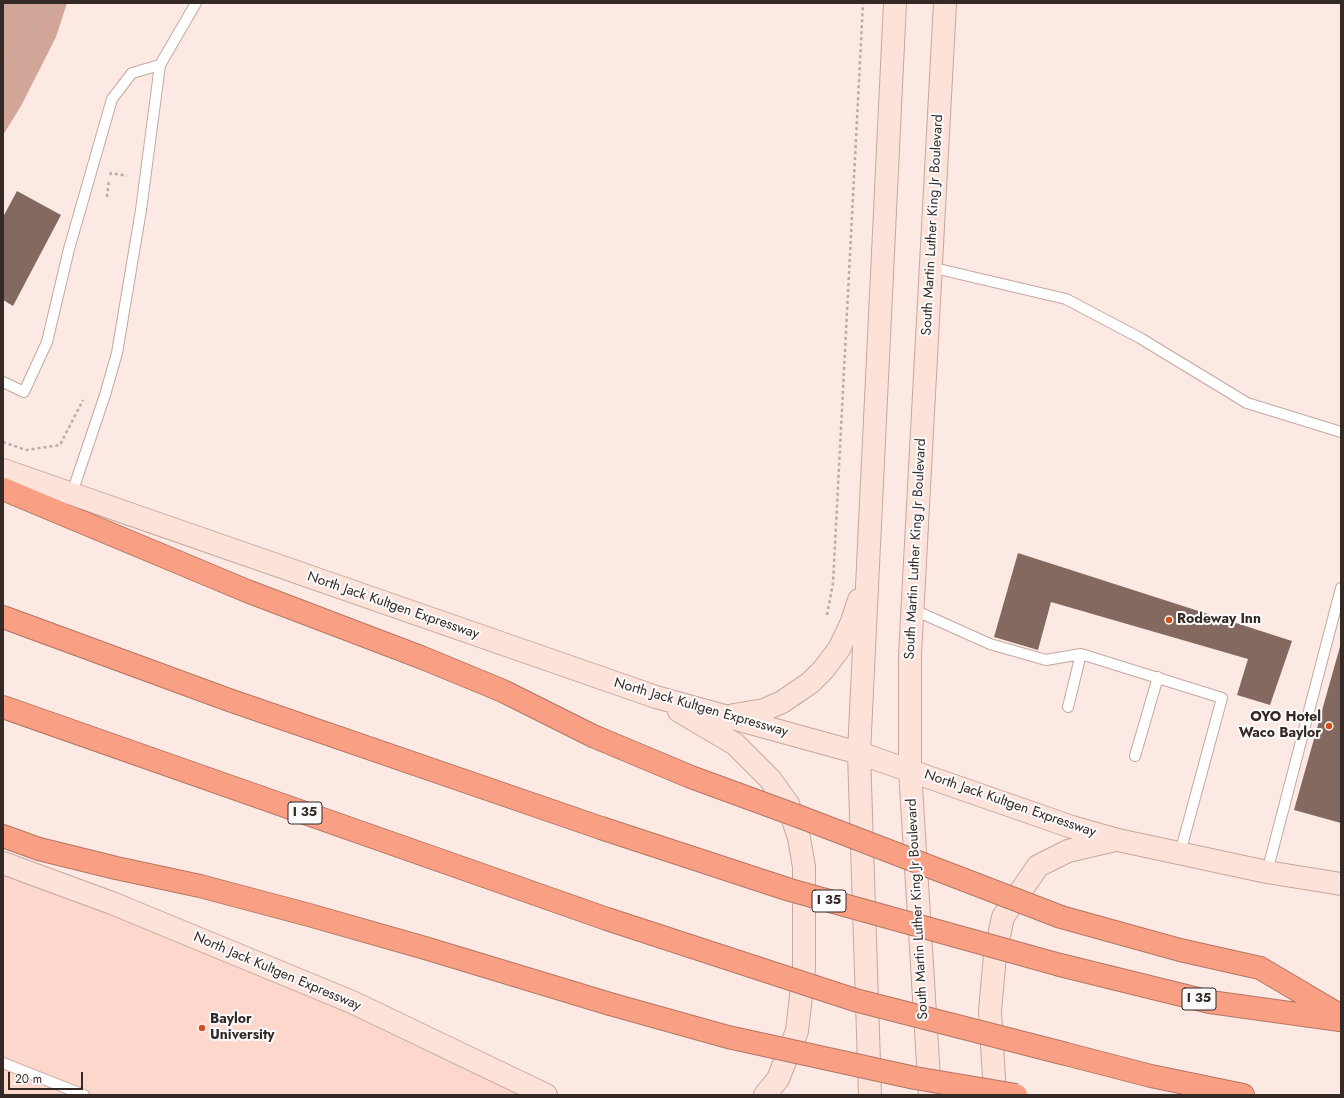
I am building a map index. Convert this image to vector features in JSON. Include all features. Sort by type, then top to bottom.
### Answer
[{"type":"highway","points":[[6,480],[247,592],[503,691],[594,736],[691,778],[803,818],[1061,917],[1180,950],[1260,968],[1341,1016]]},
{"type":"highway","name":"I 35","points":[[3,617],[229,700],[601,828],[790,890],[1060,965],[1210,1002],[1341,1020]]},
{"type":"highway","name":"I 35","points":[[3,707],[607,919],[855,1000],[1151,1076],[1243,1095]]},
{"type":"highway","points":[[3,836],[39,849],[116,868],[200,886],[309,915],[425,948],[610,1004],[728,1037],[915,1078],[1016,1095]]},
{"type":"main road","points":[[870,1095],[859,753],[866,578],[895,3]]},
{"type":"main road","name":"South Martin Luther King Jr Boulevard","points":[[930,1095],[910,770],[912,609],[945,3]]},
{"type":"main road","name":"North Jack Kultgen Expressway","points":[[6,480],[72,493],[656,697],[859,753],[1072,827],[1118,840],[1268,872],[1341,884]]},
{"type":"main road","points":[[726,716],[764,710],[782,702],[810,682],[823,670],[839,649],[851,624],[866,578]]},
{"type":"main road","points":[[656,697],[735,744],[770,779],[788,804],[799,838],[804,867],[804,969],[797,1032],[778,1079],[765,1095]]},
{"type":"main road","points":[[995,1095],[990,1011],[995,955],[1003,917],[1038,866],[1068,851],[1118,840]]},
{"type":"main road","name":"North Jack Kultgen Expressway","points":[[3,863],[112,903],[337,996],[546,1095]]},
{"type":"lane","points":[[72,493],[105,395],[117,353],[141,210],[160,65],[196,3]]},
{"type":"lane","points":[[3,382],[24,392],[47,342],[69,249],[112,99],[132,73],[160,65]]},
{"type":"lane","points":[[930,267],[1066,299],[1140,338],[1247,403],[1341,432]]},
{"type":"lane","points":[[1268,872],[1341,588]]},
{"type":"lane","points":[[912,609],[990,644],[1046,660],[1081,654],[1222,698],[1180,853]]},
{"type":"lane","points":[[1068,708],[1081,654]]},
{"type":"lane","points":[[1135,756],[1158,677]]},
{"type":"lane","points":[[3,1063],[84,1095]]},
{"type":"path","points":[[3,63],[56,3]]},
{"type":"path","points":[[826,621],[833,583],[863,3]]},
{"type":"path","points":[[107,197],[111,172],[132,176]]},
{"type":"path","points":[[3,442],[26,450],[60,445],[86,394]]},
{"type":"shaded area","points":[[3,3],[67,3],[56,37],[21,106],[3,135]]},
{"type":"shaded area","name":"Baylor University","points":[[3,865],[545,1095],[3,1095]]},
{"type":"building","points":[[17,191],[61,215],[13,306],[3,300],[3,217]]},
{"type":"building","name":"Rodeway Inn","points":[[1018,553],[1292,641],[1270,705],[1237,695],[1248,659],[1051,602],[1038,650],[994,637]]},
{"type":"building","name":"OYO Hotel Waco Baylor","points":[[1341,643],[1341,823],[1294,810]]},
{"type":"place","name":"Rodeway Inn","points":[[1169,620]]},
{"type":"place","name":"OYO Hotel Waco Baylor","points":[[1329,726]]},
{"type":"place","name":"Baylor University","points":[[202,1028]]}]
